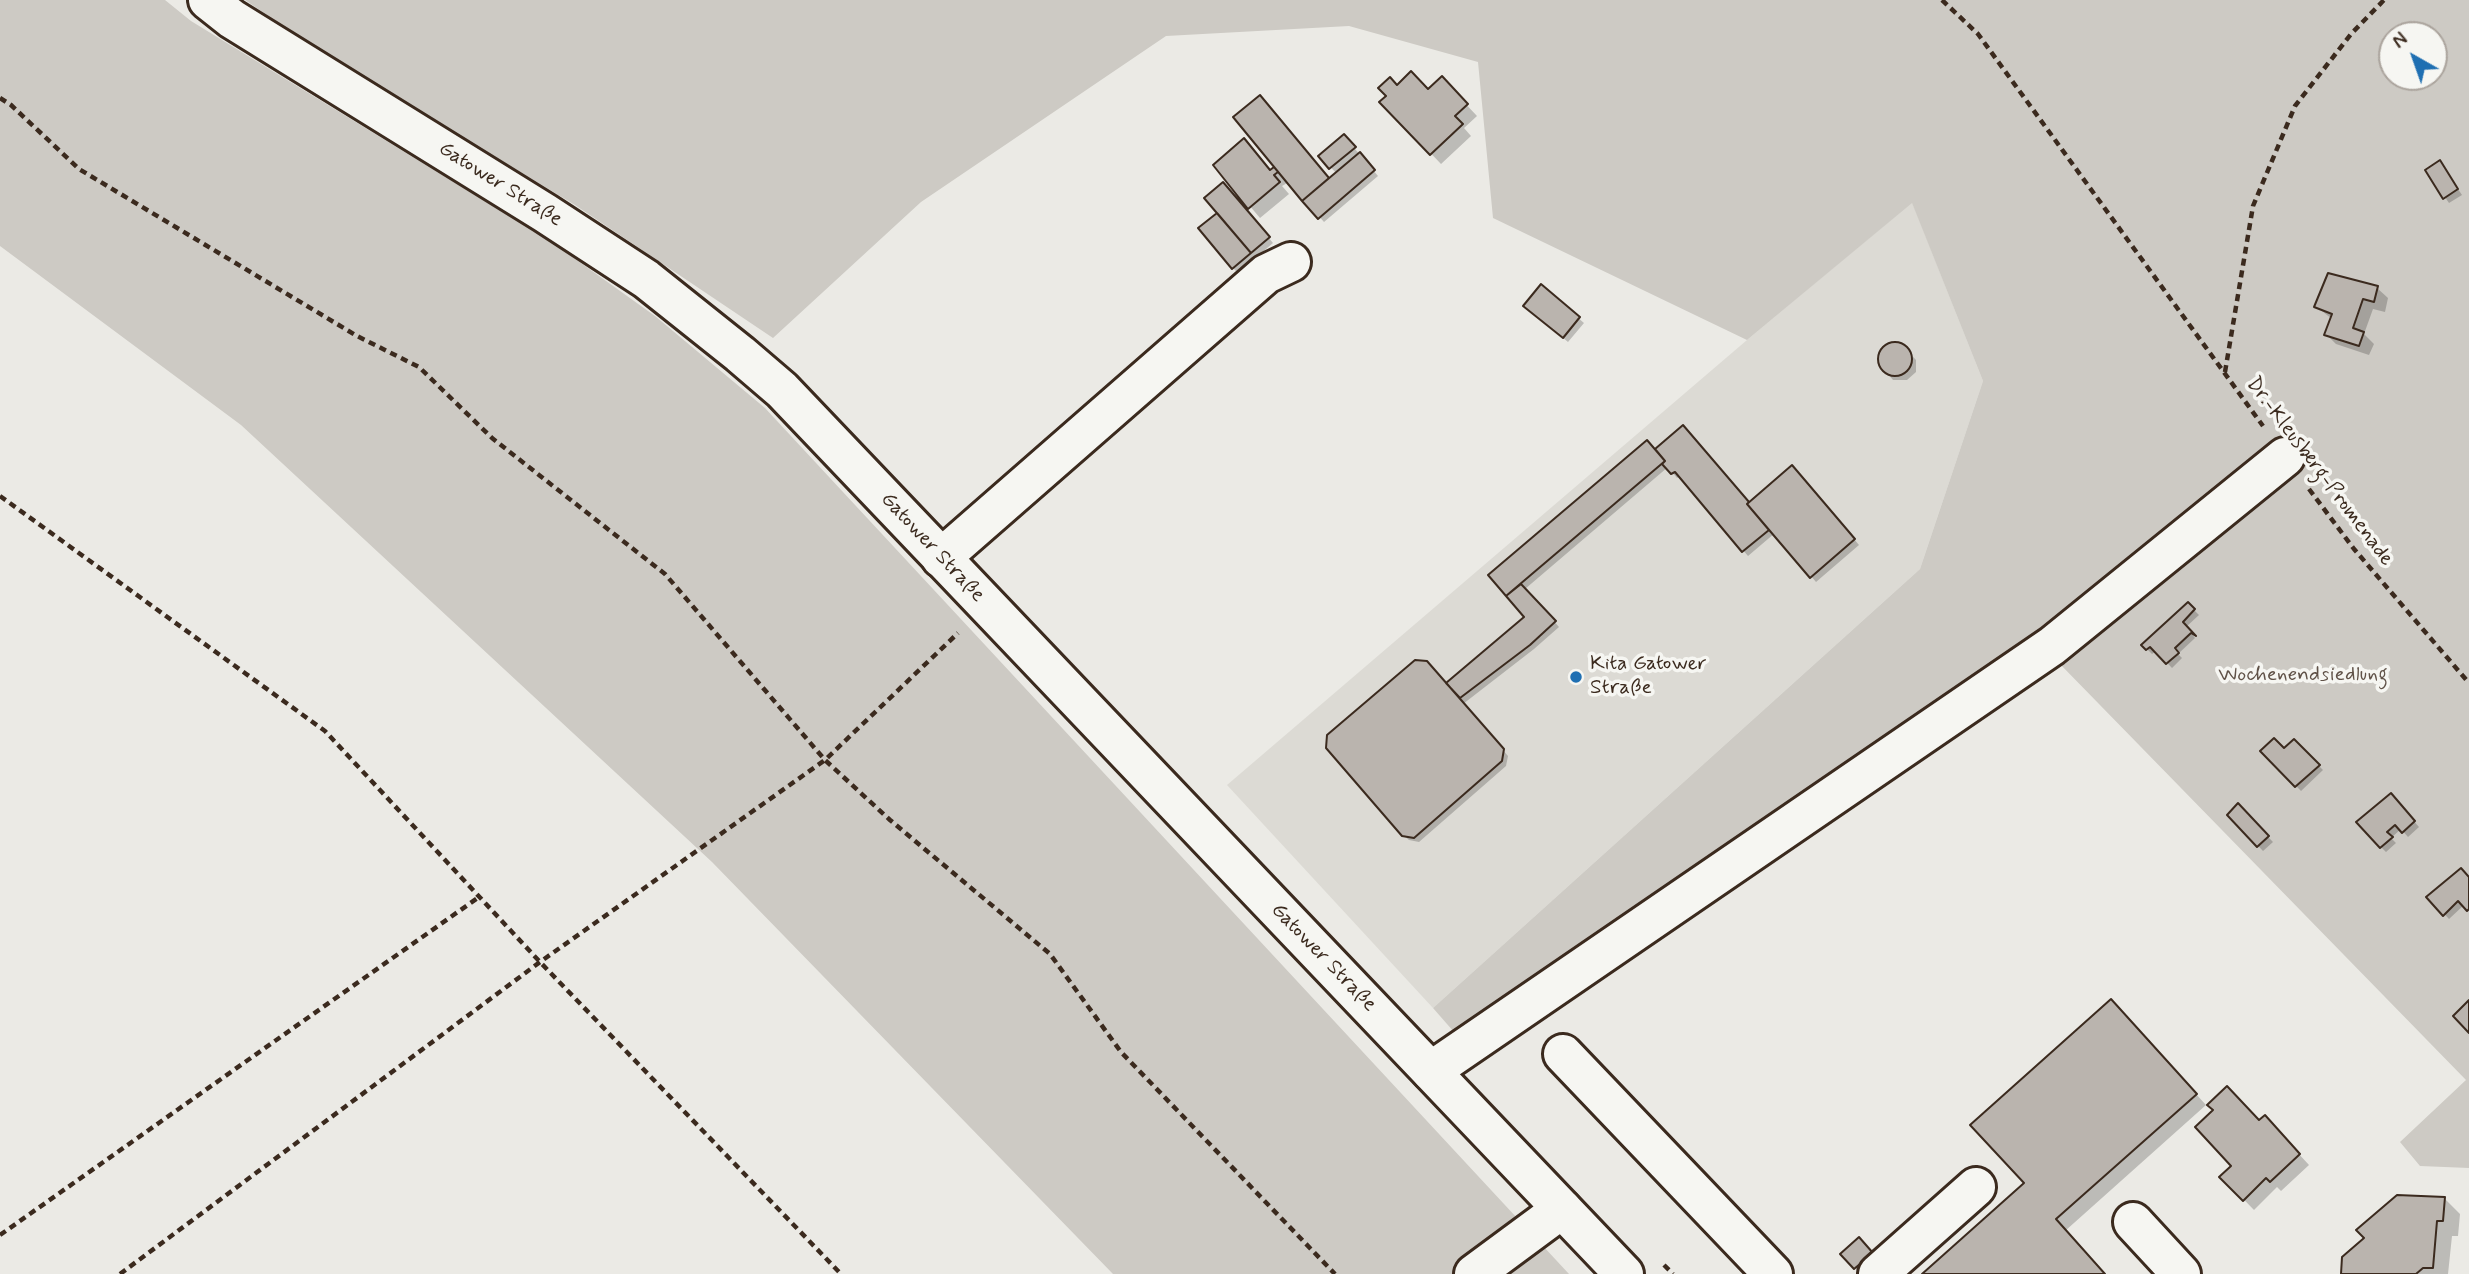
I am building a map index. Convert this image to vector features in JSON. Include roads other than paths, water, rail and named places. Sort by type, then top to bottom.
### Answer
[{"type":"main road","name":"Gatower Straße","points":[[208,0],[232,19],[545,213],[646,279],[782,390],[1624,1274]]},
{"type":"main road","points":[[941,558],[1266,274],[1290,262]]},
{"type":"main road","points":[[1431,1071],[2052,646],[2285,457]]},
{"type":"main road","points":[[1563,1054],[1773,1274]]},
{"type":"main road","points":[[1878,1274],[1976,1187]]},
{"type":"main road","points":[[1474,1274],[1562,1209]]},
{"type":"main road","points":[[2133,1222],[2181,1274]]},
{"type":"place","name":"Kita Gatower Straße","points":[[1576,677]]},
{"type":"park label","name":"Wochenendsiedlung","points":[[2303,676]]}]
